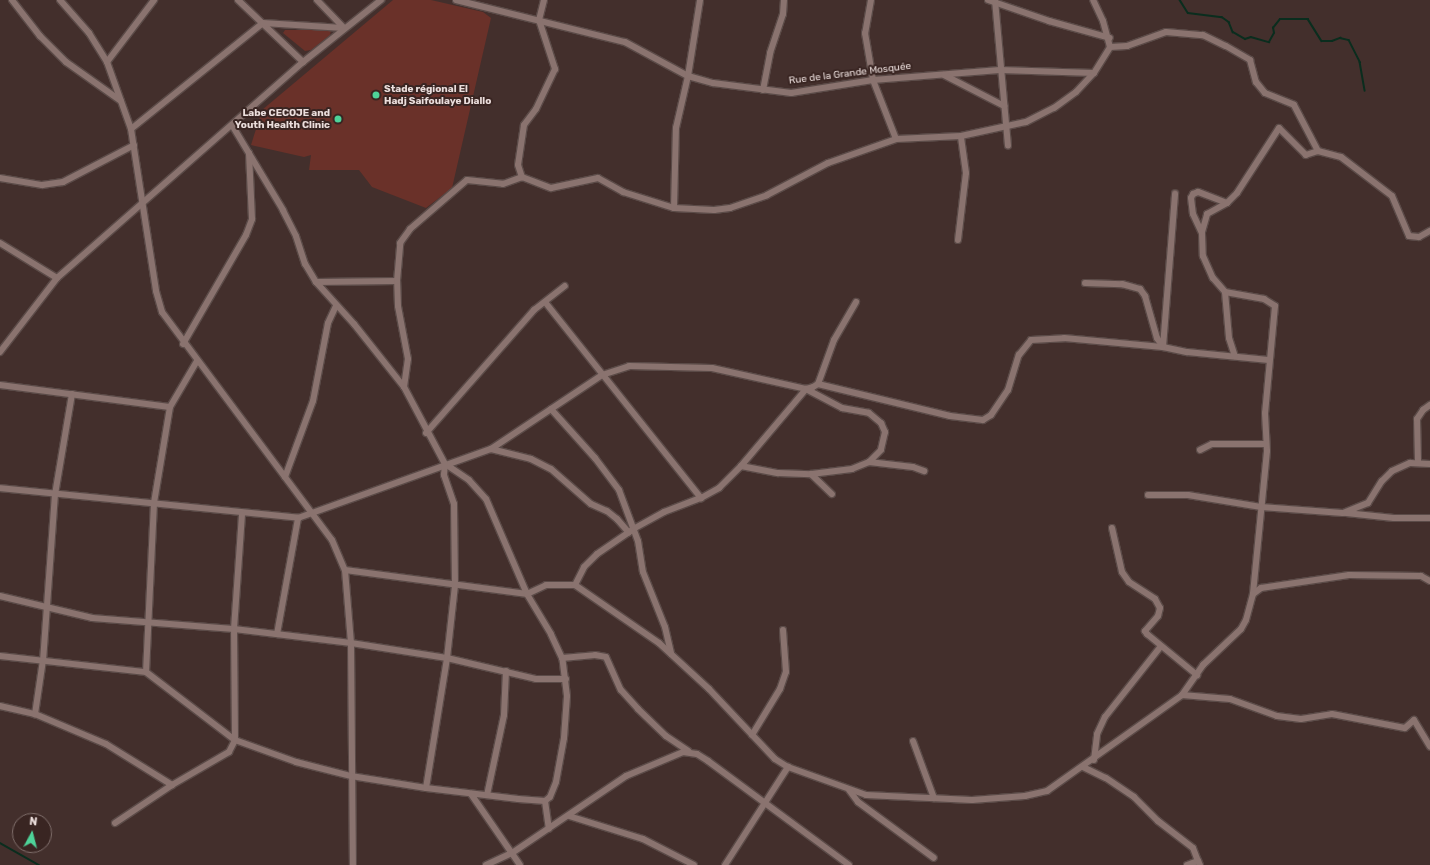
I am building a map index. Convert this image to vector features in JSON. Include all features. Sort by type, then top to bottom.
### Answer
[{"type":"street","points":[[12,0],[40,36],[66,62],[121,101]]},
{"type":"street","points":[[60,0],[89,33],[107,62],[131,129],[144,204],[156,291],[162,312],[183,344],[285,476],[332,540],[345,570],[351,643],[353,865]]},
{"type":"street","points":[[107,62],[154,0]]},
{"type":"street","points":[[238,0],[303,62]]},
{"type":"street","points":[[317,0],[344,28]]},
{"type":"street","points":[[0,352],[57,278],[144,204],[303,62],[381,0]]},
{"type":"street","name":"Rue de la Grande Mosquée","points":[[456,0],[625,42],[688,76],[713,83],[763,90],[791,93],[873,80],[1000,70],[1094,73]]},
{"type":"street","points":[[522,177],[518,165],[524,125],[536,109],[555,69],[538,20],[544,0]]},
{"type":"street","points":[[674,208],[676,128],[688,76],[700,0]]},
{"type":"street","points":[[763,90],[770,53],[783,14],[784,0]]},
{"type":"street","points":[[871,0],[865,33],[873,80],[896,139]]},
{"type":"street","points":[[404,387],[408,359],[398,306],[397,281],[400,243],[407,234],[467,180],[503,184],[522,177],[552,188],[598,178],[623,192],[674,208],[730,208],[767,195],[828,163],[896,139],[961,136],[1026,122],[1054,108],[1076,92],[1094,73],[1110,47],[1110,38],[1092,0]]},
{"type":"street","points":[[1008,145],[992,1],[1049,21],[1110,38]]},
{"type":"street","points":[[131,129],[263,24],[344,28]]},
{"type":"street","points":[[1110,47],[1127,46],[1166,32],[1203,35],[1226,46],[1250,60],[1256,82],[1265,93],[1294,105],[1318,151]]},
{"type":"street","points":[[942,74],[1004,106]]},
{"type":"street","points":[[0,656],[146,672],[235,740],[296,762],[351,776],[426,788],[545,801],[550,797],[556,782],[564,738],[566,680],[562,658],[551,634],[527,594],[486,499],[469,480],[445,464],[426,433],[404,387],[354,324],[336,306],[316,282],[305,264],[296,236],[283,210],[232,125]]},
{"type":"street","points":[[1234,356],[1229,338],[1225,292],[1212,278],[1203,256],[1202,233],[1207,214],[1227,202],[1236,193],[1280,128],[1306,155],[1318,151],[1341,157],[1392,196],[1409,236],[1419,237],[1430,231]]},
{"type":"street","points":[[958,240],[966,173],[961,136]]},
{"type":"street","points":[[0,178],[42,185],[63,182],[134,145]]},
{"type":"street","points":[[183,344],[246,235],[252,219],[249,153]]},
{"type":"street","points":[[1164,347],[1175,193]]},
{"type":"street","points":[[1202,233],[1193,214],[1193,194],[1204,193],[1227,202]]},
{"type":"street","points":[[0,243],[57,278]]},
{"type":"street","points":[[316,282],[397,281]]},
{"type":"street","points":[[1085,283],[1122,284],[1140,289],[1145,296],[1157,338],[1164,347]]},
{"type":"street","points":[[426,433],[534,310],[565,286]]},
{"type":"street","points":[[345,570],[527,594],[546,586],[575,585],[670,654],[709,689],[775,759],[788,768],[849,790],[881,797],[972,800],[1040,794],[1094,760],[1182,696],[1197,675],[1219,649],[1242,629],[1246,620],[1253,594],[1261,507],[1266,444],[1269,360],[1273,334],[1273,303],[1264,298],[1225,292]]},
{"type":"street","points":[[545,302],[701,498]]},
{"type":"street","points":[[818,384],[834,340],[856,302]]},
{"type":"street","points":[[285,476],[313,401],[328,323],[336,306]]},
{"type":"street","points":[[575,585],[584,567],[597,554],[631,531],[664,512],[701,498],[719,488],[741,466],[806,389],[818,384],[950,416],[983,420],[992,414],[1008,390],[1019,355],[1031,340],[1064,338],[1164,347],[1187,352],[1269,360]]},
{"type":"street","points":[[146,672],[147,621],[154,504],[170,407],[196,361]]},
{"type":"street","points":[[0,488],[242,514],[298,518],[491,448],[602,375],[629,366],[712,368],[806,389],[842,408],[869,413],[881,423],[884,432],[881,450],[869,462],[852,469],[811,474],[778,472],[741,466]]},
{"type":"street","points":[[0,385],[170,407]]},
{"type":"street","points":[[35,714],[43,660],[48,608],[55,494],[72,394]]},
{"type":"street","points":[[1418,462],[1417,419],[1423,410],[1430,405]]},
{"type":"street","points":[[551,409],[611,477],[624,502],[631,531],[640,548],[643,572],[665,628],[670,654]]},
{"type":"street","points":[[1200,450],[1212,444],[1266,444]]},
{"type":"street","points":[[491,448],[531,458],[551,469],[591,504],[607,511],[631,531]]},
{"type":"street","points":[[869,462],[913,466],[924,471]]},
{"type":"street","points":[[1343,513],[1368,503],[1382,481],[1392,471],[1410,463],[1418,462],[1430,464]]},
{"type":"street","points":[[426,788],[448,658],[455,585],[454,504],[444,475],[445,464]]},
{"type":"street","points":[[811,474],[832,494]]},
{"type":"street","points":[[1148,495],[1188,495],[1261,507],[1394,518],[1430,518]]},
{"type":"street","points":[[115,823],[172,784],[229,752],[235,740],[234,629],[242,514]]},
{"type":"street","points":[[277,634],[298,518]]},
{"type":"street","points":[[1112,528],[1122,572],[1129,582],[1155,599],[1160,608],[1158,616],[1145,631],[1197,675]]},
{"type":"street","points":[[1253,594],[1272,584],[1349,575],[1421,576],[1430,581]]},
{"type":"street","points":[[0,596],[92,618],[147,621],[234,629],[351,643],[448,658],[506,670],[541,680],[566,680]]},
{"type":"street","points":[[752,735],[780,689],[786,672],[784,630]]},
{"type":"street","points":[[1094,760],[1097,734],[1105,717],[1161,646]]},
{"type":"street","points":[[562,658],[595,655],[606,657],[616,682],[634,705],[666,736],[690,752],[708,761],[849,865]]},
{"type":"street","points":[[487,795],[504,715],[506,670]]},
{"type":"street","points":[[1182,696],[1230,699],[1277,716],[1301,719],[1332,714],[1405,728],[1414,720],[1430,746]]},
{"type":"street","points":[[0,706],[35,714],[106,744],[172,784]]},
{"type":"street","points":[[913,741],[934,798]]},
{"type":"street","points":[[486,865],[512,852],[549,829],[626,776],[677,753],[690,752]]},
{"type":"street","points":[[1083,767],[1125,790],[1193,848],[1199,863],[1188,865]]},
{"type":"street","points":[[725,865],[788,768]]},
{"type":"street","points":[[849,790],[858,802],[934,858]]},
{"type":"street","points":[[471,794],[520,865]]},
{"type":"street","points":[[545,801],[549,829]]},
{"type":"street","points":[[569,816],[643,839],[694,865]]},
{"type":"shaded area","name":"Stade régional El Hadj Saifoulaye Diallo","points":[[393,0],[431,0],[483,12],[491,18],[452,188],[426,208],[372,187],[359,170],[309,170],[311,155],[304,157],[251,145],[262,110]]},
{"type":"shaded area","points":[[285,30],[331,30],[330,35],[311,50],[305,51],[283,33]]},
{"type":"waterway","points":[[1180,0],[1188,13],[1222,17],[1229,22],[1233,32],[1245,39],[1251,37],[1269,42],[1274,33],[1273,28],[1280,19],[1308,19],[1322,41],[1332,41],[1340,38],[1349,40],[1360,62],[1365,91]]},
{"type":"waterway","points":[[0,843],[39,865]]},
{"type":"place","name":"Stade régional El Hadj Saifoulaye Diallo","points":[[376,95]]},
{"type":"place","name":"Labe CECOJE and Youth Health Clinic","points":[[338,119]]}]
